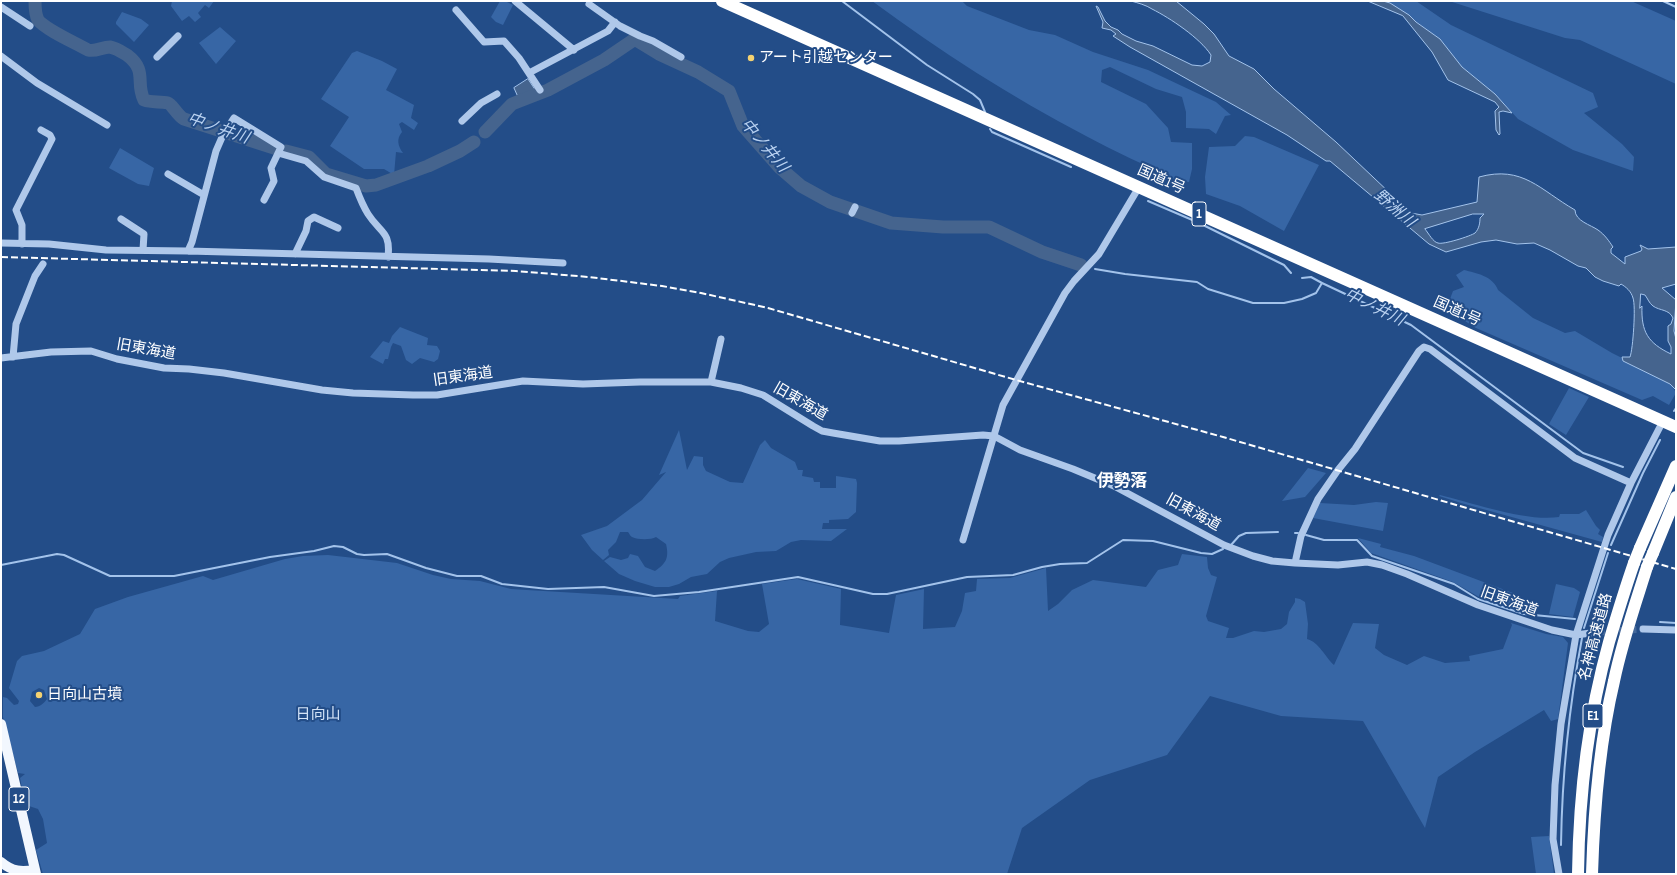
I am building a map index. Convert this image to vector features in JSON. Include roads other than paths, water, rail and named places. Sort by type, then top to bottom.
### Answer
[{"type":"highway","name":"国道1号","points":[[722,1],[1676,427]]},
{"type":"highway","name":"名神高速道路","points":[[1578,874],[1582,794],[1590,729],[1609,642],[1634,563],[1676,466]]},
{"type":"highway","name":"名神高速道路","points":[[1592,874],[1596,796],[1604,731],[1621,653],[1647,567],[1676,497]]},
{"type":"main road","name":"12","points":[[1,724],[36,872]]},
{"type":"main road","points":[[1,862],[10,869],[16,871],[36,872]]},
{"type":"street","points":[[515,1],[574,50]]},
{"type":"street","points":[[589,4],[615,22],[640,36],[653,41],[681,58]]},
{"type":"street","points":[[1,6],[30,26]]},
{"type":"street","points":[[456,10],[484,42],[504,41],[530,73],[540,90]]},
{"type":"street","points":[[530,73],[608,31],[615,22]]},
{"type":"street","points":[[157,58],[178,36]]},
{"type":"street","points":[[1,56],[37,84],[107,126]]},
{"type":"street","points":[[462,121],[481,103],[497,94]]},
{"type":"street","points":[[188,251],[192,242],[216,151],[224,133],[234,118],[281,147],[271,168],[274,181],[264,200]]},
{"type":"street","points":[[22,244],[22,225],[16,210],[52,139],[50,135],[41,130]]},
{"type":"street","points":[[278,153],[306,161],[324,177],[356,188],[368,214],[383,231],[389,242],[388,257]]},
{"type":"street","points":[[168,174],[204,195]]},
{"type":"street","points":[[962,540],[1003,405],[1064,293],[1099,254],[1139,187]]},
{"type":"street","points":[[295,254],[306,231],[308,221],[314,217],[338,228]]},
{"type":"street","points":[[122,219],[144,234],[143,250]]},
{"type":"street","points":[[1,243],[49,244],[106,250],[488,259],[563,263]]},
{"type":"street","points":[[13,357],[16,324],[35,276],[43,264]]},
{"type":"street","points":[[711,382],[721,339]]},
{"type":"street","points":[[1295,564],[1301,536],[1318,499],[1355,449],[1419,352],[1424,347],[1430,349],[1575,458],[1631,483]]},
{"type":"street","name":"旧東海道","points":[[1,358],[52,352],[91,351],[151,367],[224,373],[322,390],[353,393],[437,395],[523,381],[583,384],[711,382],[741,388],[763,395],[822,431],[880,441],[915,441],[983,435],[994,436],[1020,450],[1073,469],[1114,486],[1231,548],[1253,556],[1272,561],[1295,564],[1338,565],[1367,562],[1382,565],[1407,574],[1478,605],[1552,630],[1576,635],[1598,632]]},
{"type":"street","points":[[1560,874],[1553,839],[1555,785],[1561,724],[1576,635],[1608,534],[1631,483],[1662,421]]},
{"type":"street","points":[[1643,629],[1676,630]]},
{"type":"water","name":"野洲川","points":[[1131,1],[1176,1],[1214,34],[1229,56],[1254,69],[1274,89],[1336,142],[1411,213],[1422,215],[1477,202],[1479,177],[1494,174],[1508,174],[1530,182],[1575,210],[1580,220],[1598,230],[1605,236],[1613,247],[1611,249],[1611,253],[1625,264],[1625,257],[1641,251],[1642,249],[1640,245],[1648,249],[1676,247],[1676,284],[1662,288],[1676,300],[1674,331],[1676,339],[1676,390],[1670,384],[1623,361],[1622,357],[1630,357],[1634,318],[1633,298],[1630,291],[1625,286],[1621,284],[1619,286],[1603,281],[1595,277],[1586,268],[1578,266],[1550,250],[1534,243],[1517,244],[1496,240],[1481,242],[1446,252],[1429,244],[1330,161],[1326,161],[1287,135],[1130,47],[1113,36],[1116,34],[1111,30],[1102,28],[1103,22],[1096,6],[1098,7],[1105,21],[1111,27],[1136,41],[1153,46],[1192,65],[1202,66],[1210,62],[1211,55],[1192,35],[1176,23],[1147,6]],"holes":[[[1473,214],[1484,214],[1480,218],[1479,226],[1475,233],[1463,238],[1445,243],[1438,243],[1425,229]],[[1641,294],[1645,295],[1653,306],[1669,313],[1673,318],[1671,324],[1668,326],[1668,341],[1671,347],[1671,354],[1657,346],[1648,336],[1643,323],[1642,306],[1640,308]]]},
{"type":"water","points":[[1368,1],[1383,1],[1390,3],[1409,15],[1416,22],[1440,39],[1462,67],[1495,94],[1512,113],[1503,111],[1499,112],[1499,135],[1496,130],[1495,111],[1499,107],[1495,102],[1448,80],[1432,52],[1403,16]]},
{"type":"water","points":[[528,79],[536,91],[518,97],[514,88]]},
{"type":"waterway","name":"中ノ井川","points":[[35,1],[38,20],[54,32],[88,50],[110,47],[127,55],[137,66],[140,77],[140,88],[144,100],[168,103],[184,119],[274,148]]},
{"type":"waterway","points":[[842,1],[927,65],[973,94],[980,100],[985,112]]},
{"type":"waterway","points":[[1663,1],[1676,7]]},
{"type":"waterway","name":"中ノ井川","points":[[485,132],[512,104],[548,90],[604,60],[632,41],[636,40],[659,54],[698,72],[729,91],[743,126],[779,167],[801,186],[830,202],[891,223],[943,227],[989,227],[1042,252],[1081,265]]},
{"type":"waterway","points":[[990,129],[992,132],[1071,167]]},
{"type":"waterway","name":"中ノ井川","points":[[286,151],[309,157],[326,174],[366,186],[376,185],[428,166],[460,151],[474,142]]},
{"type":"waterway","points":[[1148,201],[1197,222],[1284,265],[1291,273]]},
{"type":"waterway","name":"中ノ井川","points":[[1095,269],[1197,282],[1208,289],[1253,303],[1284,303],[1302,299],[1316,293],[1322,283],[1411,325],[1583,453],[1623,467]]},
{"type":"waterway","points":[[1302,278],[1311,277],[1322,283]]},
{"type":"waterway","points":[[1611,545],[1643,473],[1660,440]]},
{"type":"waterway","points":[[1231,545],[1239,536],[1246,533],[1278,532]]},
{"type":"waterway","points":[[1306,535],[1324,540],[1357,540],[1372,556],[1454,584],[1478,599],[1524,614],[1575,619]]},
{"type":"waterway","points":[[1,565],[57,554],[64,555],[110,576],[174,576],[270,557],[314,551],[334,546],[343,547],[357,554],[387,554],[426,568],[457,576],[481,576],[502,584],[548,589],[604,587],[654,596],[699,592],[798,577],[873,594],[887,594],[967,577],[1013,575],[1060,564],[1087,563],[1123,540],[1153,541],[1201,553],[1212,554],[1223,549]]},
{"type":"waterway","points":[[1584,628],[1608,553]]},
{"type":"waterway","points":[[1660,622],[1676,623]]},
{"type":"waterway","points":[[1561,845],[1567,741],[1573,690],[1582,638]]},
{"type":"tunnel","points":[[1598,632],[1643,629]]},
{"type":"railway","points":[[1,257],[516,271],[589,277],[662,286],[701,293],[768,308],[1016,380],[1223,437],[1676,569]]},
{"type":"place","name":"アート引越センター","points":[[751,58]]},
{"type":"place","name":"日向山古墳","points":[[39,695]]},
{"type":"district","name":"伊勢落","points":[[1122,482]]},
{"type":"park label","name":"日向山","points":[[318,715]]}]
